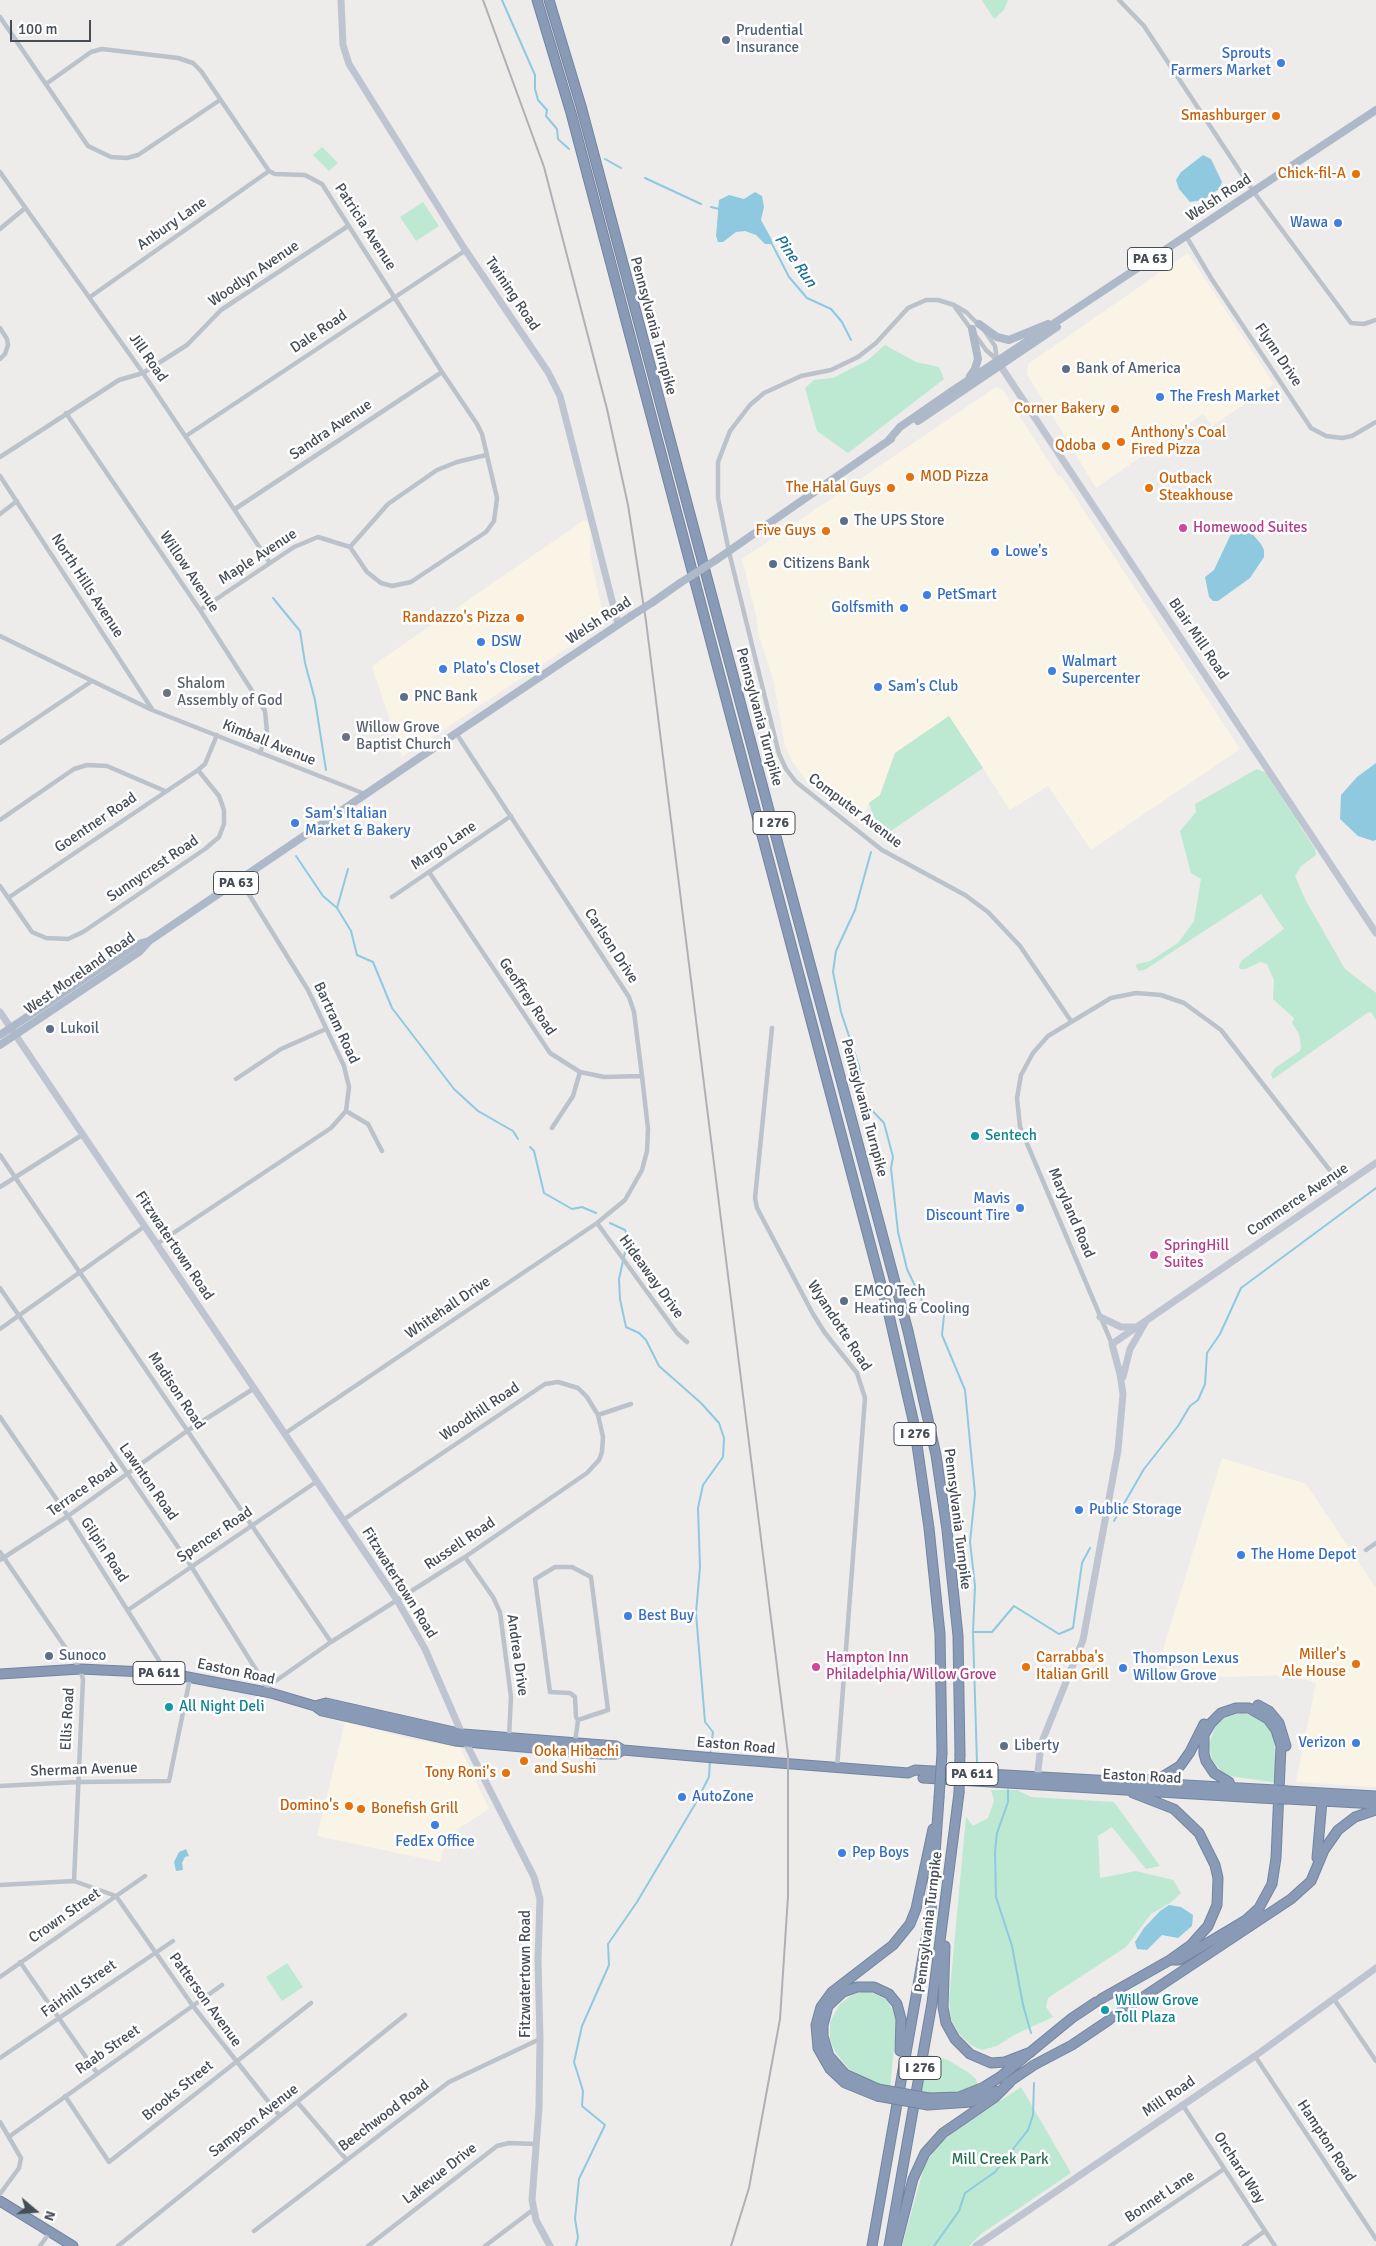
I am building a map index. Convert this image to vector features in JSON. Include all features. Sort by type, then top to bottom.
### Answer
[{"type":"highway","name":"Pennsylvania Turnpike","points":[[537,0],[571,113],[889,1314],[914,1424],[930,1528],[940,1634],[942,1753],[931,1912],[872,2246]]},
{"type":"highway","name":"Pennsylvania Turnpike","points":[[549,0],[581,106],[908,1331],[936,1455],[958,1636],[959,1793],[932,2002],[889,2246]]},
{"type":"highway","name":"Easton Road","points":[[0,1674],[80,1669],[168,1673],[269,1690],[315,1706],[326,1703],[464,1738],[601,1754],[616,1754],[623,1750]]},
{"type":"highway","points":[[1140,1784],[1143,1780],[1167,1775],[1180,1766],[1208,1718],[1226,1705],[1241,1702],[1256,1704],[1268,1711],[1279,1723],[1285,1740],[1286,1751],[1278,1879],[1266,1907],[1249,1927]]},
{"type":"highway","points":[[1170,1960],[1179,1960],[1246,1920],[1259,1908],[1272,1884],[1277,1838],[1281,1746],[1276,1730],[1268,1719],[1250,1708],[1236,1708],[1221,1713],[1211,1723],[1204,1735],[1206,1761],[1214,1773],[1229,1782],[1231,1788]]},
{"type":"highway","name":"Easton Road","points":[[464,1738],[509,1737],[616,1746],[623,1750],[715,1758],[908,1773],[915,1770],[1121,1789],[1276,1795],[1376,1796]]},
{"type":"highway","name":"Easton Road","points":[[923,1778],[1231,1788],[1276,1795]]},
{"type":"highway","points":[[929,2102],[959,2098],[972,2094],[1000,2077],[1072,2018],[1099,2000],[1170,1960],[1199,1938],[1212,1920],[1217,1904],[1218,1891],[1215,1865],[1206,1842],[1183,1816],[1164,1804],[1121,1789]]},
{"type":"highway","name":"Easton Road","points":[[1287,1795],[1322,1801],[1376,1804]]},
{"type":"highway","points":[[939,1798],[916,1909],[910,1924],[893,1945],[832,1992],[824,2002],[817,2019],[818,2048],[830,2069],[845,2083],[877,2092],[929,2102],[971,2102],[1010,2082],[1034,2065],[1111,2019],[1291,1899],[1311,1881],[1324,1850],[1338,1830],[1355,1817],[1376,1810]]},
{"type":"highway","points":[[1311,1881],[1317,1861],[1322,1801]]},
{"type":"highway","points":[[947,1890],[942,2006],[950,2031],[965,2050],[983,2061],[1005,2062],[1031,2052]]},
{"type":"highway","points":[[877,2092],[845,2074],[829,2056],[823,2036],[822,2025],[828,2006],[843,1992],[857,1987],[867,1986],[882,1990],[892,1998],[899,2009],[902,2044],[896,2078],[895,2111]]},
{"type":"highway","points":[[896,2246],[913,2179],[924,2153],[943,2133],[994,2098],[1010,2082]]},
{"type":"highway","points":[[0,2201],[74,2246]]},
{"type":"main road","name":"Welsh Road","points":[[326,822],[618,624],[729,552],[1057,321],[1376,110]]},
{"type":"main road","name":"Welsh Road","points":[[887,442],[900,427],[952,391],[1068,320],[1076,309]]},
{"type":"main road","points":[[975,326],[997,337],[1009,340],[1057,321]]},
{"type":"main road","points":[[952,391],[973,372],[978,363],[975,326]]},
{"type":"main road","name":"West Moreland Road","points":[[0,1045],[14,1031],[135,944],[150,941],[326,822]]},
{"type":"main road","name":"West Moreland Road","points":[[0,1035],[14,1031]]},
{"type":"main road","name":"Easton Road","points":[[908,1773],[914,1777],[923,1778]]},
{"type":"street","name":"Twining Road","points":[[341,0],[343,45],[349,64],[466,250],[548,372],[560,396],[618,624]]},
{"type":"street","points":[[1119,0],[1144,26],[1253,191],[1351,323],[1364,324],[1376,320]]},
{"type":"street","points":[[0,17],[88,146],[111,157],[118,158],[138,155],[220,100]]},
{"type":"street","points":[[46,84],[91,52],[108,48],[188,61],[201,71],[269,171]]},
{"type":"street","name":"Patricia Avenue","points":[[269,171],[275,174],[305,175],[317,179],[322,184],[477,424],[486,455]]},
{"type":"street","name":"Anbury Lane","points":[[90,297],[269,171]]},
{"type":"street","name":"Jill Road","points":[[0,172],[24,209],[90,297],[143,373],[270,563]]},
{"type":"street","points":[[0,229],[24,209]]},
{"type":"street","name":"Woodlyn Avenue","points":[[0,457],[119,380],[143,373],[187,345],[221,310],[348,226]]},
{"type":"street","name":"Flynn Drive","points":[[1186,236],[1211,278],[1311,428],[1326,436],[1342,438],[1352,436],[1376,422]]},
{"type":"street","name":"Dale Road","points":[[186,436],[466,250]]},
{"type":"street","name":"Computer Avenue","points":[[954,305],[933,300],[919,302],[904,312],[876,344],[850,362],[831,370],[801,376],[769,390],[754,401],[735,422],[722,450],[717,475],[720,508],[729,552],[779,754],[786,769],[796,782],[882,850],[965,895],[988,912],[1020,946],[1072,1021]]},
{"type":"street","points":[[954,305],[995,346],[999,363]]},
{"type":"street","points":[[954,305],[966,312],[986,350],[999,363]]},
{"type":"street","points":[[0,328],[8,339],[5,354],[0,359]]},
{"type":"street","name":"Blair Mill Road","points":[[999,363],[1376,933]]},
{"type":"street","name":"Sandra Avenue","points":[[235,509],[442,372]]},
{"type":"street","name":"Willow Avenue","points":[[66,413],[200,610],[265,711],[267,732],[260,753]]},
{"type":"street","points":[[486,455],[498,504],[494,521],[486,532],[411,582],[392,586],[381,583],[371,576],[350,547],[388,504],[437,470],[457,462],[486,455]]},
{"type":"street","name":"North Hills Avenue","points":[[0,476],[152,710]]},
{"type":"street","points":[[0,514],[17,501]]},
{"type":"street","name":"Maple Avenue","points":[[200,610],[294,547],[312,538],[323,537],[350,547]]},
{"type":"street","name":"Kimball Avenue","points":[[0,636],[152,710],[366,794]]},
{"type":"street","points":[[0,743],[92,681]]},
{"type":"street","name":"Carlson Drive","points":[[456,733],[629,997],[634,1012],[648,1128],[647,1151],[642,1170],[625,1200]]},
{"type":"street","points":[[198,770],[205,764],[217,735]]},
{"type":"street","points":[[0,820],[74,769],[87,765],[108,766],[165,791]]},
{"type":"street","name":"Goentner Road","points":[[8,898],[198,770]]},
{"type":"street","name":"Sunnycrest Road","points":[[0,886],[32,932],[40,936],[61,940],[83,932],[205,849],[218,836],[224,824],[224,810],[219,796],[198,770]]},
{"type":"street","name":"Margo Lane","points":[[392,897],[511,816]]},
{"type":"street","name":"Geoffrey Road","points":[[428,872],[540,1040],[557,1058],[580,1072],[604,1077],[642,1076]]},
{"type":"street","name":"Bartram Road","points":[[240,880],[300,976],[326,1029],[348,1078],[349,1098],[346,1111]]},
{"type":"street","name":"Maryland Road","points":[[1037,1781],[1041,1744],[1078,1657],[1088,1622],[1119,1443],[1122,1419],[1122,1382],[1112,1344],[1020,1127],[1017,1114],[1017,1098],[1021,1075],[1032,1053],[1048,1036],[1111,998],[1136,993],[1161,995],[1184,1003],[1221,1030],[1342,1186]]},
{"type":"street","name":"Fitzwatertown Road","points":[[0,1012],[283,1434],[397,1600],[425,1649],[464,1738],[538,1889],[540,2039],[536,2144],[532,2186],[534,2209],[540,2228],[550,2246]]},
{"type":"street","name":"Wyandotte Road","points":[[772,1028],[755,1198],[756,1208],[813,1314],[857,1373],[865,1398],[837,1768]]},
{"type":"street","points":[[236,1079],[281,1049],[326,1029]]},
{"type":"street","points":[[552,1128],[573,1096],[580,1072]]},
{"type":"street","points":[[157,1244],[331,1128],[346,1111],[368,1124],[382,1151]]},
{"type":"street","points":[[0,1187],[82,1135]]},
{"type":"street","name":"Madison Road","points":[[0,1155],[82,1273],[330,1642]]},
{"type":"street","name":"Commerce Avenue","points":[[1112,1344],[1376,1163]]},
{"type":"street","name":"Whitehall Drive","points":[[283,1434],[597,1223],[625,1200]]},
{"type":"street","name":"Hideaway Drive","points":[[597,1223],[677,1333],[687,1342]]},
{"type":"street","points":[[0,1329],[82,1273],[145,1226]]},
{"type":"street","name":"Lawnton Road","points":[[0,1288],[191,1566],[269,1690]]},
{"type":"street","points":[[1100,1317],[1121,1327],[1136,1327]]},
{"type":"street","points":[[1122,1382],[1130,1348],[1148,1319]]},
{"type":"street","name":"Woodhill Road","points":[[343,1520],[545,1384],[558,1382],[578,1388],[588,1397],[598,1415]]},
{"type":"street","name":"Terrace Road","points":[[2,1559],[68,1516],[187,1431],[253,1389]]},
{"type":"street","points":[[598,1415],[631,1404]]},
{"type":"street","name":"Russell Road","points":[[269,1690],[330,1642],[465,1557],[594,1466],[599,1460],[603,1445],[602,1428],[598,1415]]},
{"type":"street","name":"Gilpin Road","points":[[0,1417],[68,1516],[168,1673]]},
{"type":"street","name":"Spencer Road","points":[[128,1610],[316,1482]]},
{"type":"street","points":[[1366,1550],[1376,1543]]},
{"type":"street","name":"Ellis Road","points":[[0,1552],[2,1559],[80,1669],[83,1679],[74,1881]]},
{"type":"street","name":"Andrea Drive","points":[[465,1557],[494,1597],[500,1612],[512,1697],[509,1737]]},
{"type":"street","points":[[575,1743],[578,1720],[576,1717],[575,1697],[570,1693],[550,1692],[535,1579],[555,1567],[572,1568],[591,1577],[608,1710],[578,1720]]},
{"type":"street","name":"Sherman Avenue","points":[[0,1786],[78,1782],[169,1781],[190,1677]]},
{"type":"street","name":"Crown Street","points":[[0,1977],[145,1876]]},
{"type":"street","points":[[0,1885],[74,1881],[116,1896]]},
{"type":"street","name":"Patterson Avenue","points":[[116,1896],[192,2006],[279,2115]]},
{"type":"street","name":"Fairhill Street","points":[[0,2058],[173,1940]]},
{"type":"street","points":[[20,1962],[97,2073]]},
{"type":"street","name":"Mill Road","points":[[976,2246],[1255,2056],[1376,1968]]},
{"type":"street","name":"Raab Street","points":[[10,2136],[222,1985]]},
{"type":"street","points":[[1334,1999],[1376,2061]]},
{"type":"street","name":"Brooks Street","points":[[64,2096],[109,2162],[312,2003]]},
{"type":"street","name":"Sampson Avenue","points":[[118,2246],[279,2115],[298,2103],[405,2016]]},
{"type":"street","name":"Beechwood Road","points":[[254,2231],[448,2082],[540,2039]]},
{"type":"street","name":"Hampton Road","points":[[1255,2056],[1376,2239]]},
{"type":"street","points":[[298,2103],[346,2159]]},
{"type":"street","name":"Orchard Way","points":[[1182,2104],[1275,2246]]},
{"type":"street","points":[[0,2122],[10,2136],[21,2158],[19,2168],[0,2194]]},
{"type":"street","name":"Lakevue Drive","points":[[368,2246],[497,2146],[509,2143],[536,2144]]},
{"type":"street","name":"Bonnet Lane","points":[[1110,2246],[1224,2169]]},
{"type":"street","points":[[486,2246],[534,2209]]},
{"type":"street","points":[[1244,2246],[1265,2231]]},
{"type":"street","points":[[40,2246],[50,2232]]},
{"type":"shaded area","points":[[1188,253],[1274,384],[1212,426],[1203,414],[1096,488],[1027,374],[1028,364]]},
{"type":"shaded area","points":[[996,387],[1003,390],[1058,476],[1062,477],[1240,749],[1091,850],[1048,786],[1010,810],[949,716],[895,753],[880,795],[869,803],[859,823],[807,782],[792,761],[785,746],[773,679],[758,633],[756,615],[742,559]]},
{"type":"shaded area","points":[[583,521],[587,521],[591,533],[590,555],[605,623],[402,757],[372,666]]},
{"type":"shaded area","points":[[1222,1458],[1306,1484],[1376,1588],[1376,1787],[1296,1782],[1316,1683],[1289,1675],[1223,1677],[1160,1659]]},
{"type":"shaded area","points":[[345,1722],[415,1740],[460,1747],[489,1809],[447,1836],[440,1862],[317,1836]]},
{"type":"green space","points":[[982,0],[1008,0],[1004,10],[994,19]]},
{"type":"green space","points":[[322,147],[338,163],[329,171],[313,155]]},
{"type":"green space","points":[[423,202],[439,226],[416,241],[400,217]]},
{"type":"green space","points":[[885,345],[916,362],[939,367],[944,379],[848,453],[817,431],[805,388],[814,380],[833,378],[868,360]]},
{"type":"green space","points":[[949,716],[983,768],[888,833],[880,835],[869,803],[880,795],[895,753]]},
{"type":"green space","points":[[1257,769],[1266,773],[1315,849],[1316,855],[1301,866],[1295,876],[1306,901],[1345,969],[1376,993],[1376,1020],[1371,1012],[1367,1013],[1273,1079],[1271,1074],[1275,1068],[1300,1051],[1301,1046],[1299,1034],[1292,1023],[1294,1018],[1273,999],[1274,980],[1267,964],[1260,962],[1246,969],[1240,969],[1239,967],[1241,961],[1284,929],[1261,894],[1146,969],[1139,971],[1136,967],[1137,964],[1150,961],[1178,943],[1194,921],[1201,879],[1191,873],[1180,831],[1196,812],[1195,804]]},
{"type":"green space","points":[[1241,1713],[1256,1716],[1267,1724],[1273,1734],[1278,1783],[1230,1776],[1221,1771],[1212,1760],[1209,1744],[1216,1725],[1224,1718]]},
{"type":"green space","points":[[991,1790],[1017,1790],[1031,1797],[1114,1802],[1160,1866],[1146,1869],[1112,1827],[1098,1836],[1100,1878],[1136,1871],[1173,1880],[1181,1893],[1170,1903],[1151,1914],[1126,1947],[1048,1998],[1046,2007],[1053,2017],[1014,2035],[997,2046],[982,2050],[971,2045],[959,2034],[951,2019],[949,2000],[966,1817],[973,1826],[988,1818],[994,1801]]},
{"type":"green space","points":[[287,1963],[303,1987],[282,2001],[266,1977]]},
{"type":"green space","points":[[869,1991],[887,2000],[897,2019],[890,2088],[867,2080],[848,2068],[836,2053],[830,2040],[830,2022],[840,2004],[853,1994]]},
{"type":"green space","points":[[930,2055],[948,2060],[969,2073],[976,2079],[978,2086],[963,2093],[919,2095],[927,2058]]},
{"type":"green space","name":"Mill Creek Park","points":[[1021,2087],[1071,2173],[981,2234],[969,2246],[902,2246],[924,2167],[935,2148],[955,2131]]},
{"type":"water","points":[[1203,155],[1211,159],[1222,182],[1219,189],[1203,200],[1190,202],[1179,189],[1176,180],[1181,172]]},
{"type":"water","points":[[755,192],[762,196],[764,207],[761,220],[772,240],[772,244],[765,244],[756,235],[745,231],[736,232],[723,242],[718,242],[716,236],[719,200],[729,195],[744,199]]},
{"type":"water","points":[[1243,523],[1261,544],[1264,550],[1264,557],[1250,578],[1218,601],[1213,601],[1209,597],[1205,577],[1214,570],[1230,536]]},
{"type":"water","points":[[1376,763],[1376,840],[1373,841],[1358,836],[1340,819],[1341,795],[1357,777]]},
{"type":"water","points":[[186,1849],[189,1856],[185,1857],[182,1863],[183,1870],[176,1871],[174,1862],[179,1852]]},
{"type":"water","points":[[1169,1905],[1181,1907],[1193,1915],[1192,1926],[1178,1938],[1162,1935],[1147,1950],[1137,1949],[1135,1942],[1144,1928],[1160,1911]]},
{"type":"waterway","name":"Pine Run","points":[[502,0],[535,75],[535,89],[538,100],[547,110],[546,116],[557,129],[558,139],[569,149]]},
{"type":"waterway","name":"Pine Run","points":[[605,159],[621,168]]},
{"type":"waterway","name":"Pine Run","points":[[645,178],[701,204]]},
{"type":"waterway","name":"Pine Run","points":[[711,207],[719,209]]},
{"type":"waterway","name":"Pine Run","points":[[771,242],[789,277],[807,298],[831,309],[842,322],[851,340]]},
{"type":"waterway","points":[[273,598],[300,631],[305,663],[315,700],[326,770]]},
{"type":"waterway","points":[[871,852],[855,910],[836,951],[833,972],[841,1012],[859,1066],[867,1105],[884,1123],[893,1157],[891,1168],[898,1232],[907,1269],[924,1305],[939,1306],[944,1315],[942,1335],[965,1390],[975,1494],[970,1542],[975,1586],[973,1632],[977,1763]]},
{"type":"waterway","points":[[296,856],[323,896],[337,908]]},
{"type":"waterway","points":[[348,869],[337,908],[351,931],[357,955],[373,962],[392,1008],[454,1089],[478,1111],[513,1131],[518,1139]]},
{"type":"waterway","points":[[530,1147],[534,1151],[544,1193],[572,1209],[582,1207],[596,1213]]},
{"type":"waterway","points":[[1114,1521],[1144,1469],[1178,1426],[1190,1406],[1198,1400],[1205,1384],[1207,1353],[1220,1334],[1241,1288],[1376,1188]]},
{"type":"waterway","points":[[610,1223],[625,1230],[628,1238],[619,1279],[620,1299],[626,1327],[639,1333],[646,1340],[659,1366],[701,1403],[719,1423],[724,1438],[723,1457],[703,1485],[698,1508],[700,1567],[696,1613],[705,1722],[713,1732],[710,1755]]},
{"type":"waterway","points":[[973,1632],[992,1632],[1014,1606],[1059,1634],[1073,1628],[1082,1563],[1090,1548]]},
{"type":"waterway","points":[[576,2246],[578,2237],[575,2219],[579,2179],[605,2125],[582,2106],[583,2091],[574,2062],[582,2026],[609,1965],[608,1944],[637,1902],[694,1806],[709,1777],[710,1760]]},
{"type":"waterway","points":[[1008,1790],[1008,1802],[997,1833],[995,1852],[996,1897],[1012,1946],[1023,2005],[1031,2033]]},
{"type":"waterway","points":[[934,2246],[959,2211],[965,2193],[995,2172],[1028,2130],[1033,2115],[1034,2083]]},
{"type":"railway","points":[[483,0],[544,167],[607,409],[628,505],[646,621],[788,1754],[788,1896],[780,2019],[749,2188],[731,2246]]},
{"type":"place","name":"Prudential Insurance","points":[[726,40]]},
{"type":"place","name":"Sprouts Farmers Market","points":[[1281,63]]},
{"type":"place","name":"Smashburger","points":[[1276,116]]},
{"type":"place","name":"Chick-fil-A","points":[[1356,174]]},
{"type":"place","name":"Wawa","points":[[1338,223]]},
{"type":"place","name":"Bank of America","points":[[1066,369]]},
{"type":"place","name":"The Fresh Market","points":[[1160,397]]},
{"type":"place","name":"Corner Bakery","points":[[1115,409]]},
{"type":"place","name":"Anthony's Coal Fired Pizza","points":[[1121,442]]},
{"type":"place","name":"Qdoba","points":[[1106,446]]},
{"type":"place","name":"MOD Pizza","points":[[910,477]]},
{"type":"place","name":"The Halal Guys","points":[[891,488]]},
{"type":"place","name":"Outback Steakhouse","points":[[1149,488]]},
{"type":"place","name":"The UPS Store","points":[[844,521]]},
{"type":"place","name":"Homewood Suites","points":[[1183,528]]},
{"type":"place","name":"Five Guys","points":[[826,531]]},
{"type":"place","name":"Lowe's","points":[[995,552]]},
{"type":"place","name":"Citizens Bank","points":[[773,564]]},
{"type":"place","name":"PetSmart","points":[[927,595]]},
{"type":"place","name":"Golfsmith","points":[[904,608]]},
{"type":"place","name":"Randazzo's Pizza","points":[[520,618]]},
{"type":"place","name":"DSW","points":[[481,642]]},
{"type":"place","name":"Plato's Closet","points":[[443,669]]},
{"type":"place","name":"Walmart Supercenter","points":[[1052,671]]},
{"type":"place","name":"Sam's Club","points":[[878,687]]},
{"type":"place","name":"Shalom Assembly of God","points":[[167,693]]},
{"type":"place","name":"PNC Bank","points":[[404,697]]},
{"type":"place","name":"Willow Grove Baptist Church","points":[[346,737]]},
{"type":"place","name":"Sam's Italian Market & Bakery","points":[[295,823]]},
{"type":"place","name":"Lukoil","points":[[50,1029]]},
{"type":"place","name":"Sentech","points":[[975,1136]]},
{"type":"place","name":"Mavis Discount Tire","points":[[1020,1208]]},
{"type":"place","name":"SpringHill Suites","points":[[1154,1255]]},
{"type":"place","name":"EMCO Tech Heating & Cooling","points":[[844,1301]]},
{"type":"place","name":"Public Storage","points":[[1079,1510]]},
{"type":"place","name":"The Home Depot","points":[[1241,1555]]},
{"type":"place","name":"Best Buy","points":[[628,1616]]},
{"type":"place","name":"Sunoco","points":[[49,1656]]},
{"type":"place","name":"Miller's Ale House","points":[[1356,1664]]},
{"type":"place","name":"Hampton Inn Philadelphia/Willow Grove","points":[[816,1667]]},
{"type":"place","name":"Carrabba's Italian Grill","points":[[1026,1667]]},
{"type":"place","name":"Thompson Lexus Willow Grove","points":[[1123,1668]]},
{"type":"place","name":"All Night Deli","points":[[169,1707]]},
{"type":"place","name":"Verizon","points":[[1356,1743]]},
{"type":"place","name":"Liberty","points":[[1004,1746]]},
{"type":"place","name":"Ooka Hibachi and Sushi","points":[[524,1761]]},
{"type":"place","name":"Tony Roni's","points":[[506,1773]]},
{"type":"place","name":"AutoZone","points":[[682,1797]]},
{"type":"place","name":"Domino's","points":[[349,1806]]},
{"type":"place","name":"Bonefish Grill","points":[[361,1809]]},
{"type":"place","name":"FedEx Office","points":[[435,1825]]},
{"type":"place","name":"Pep Boys","points":[[842,1853]]},
{"type":"place","name":"Willow Grove Toll Plaza","points":[[1105,2010]]}]
